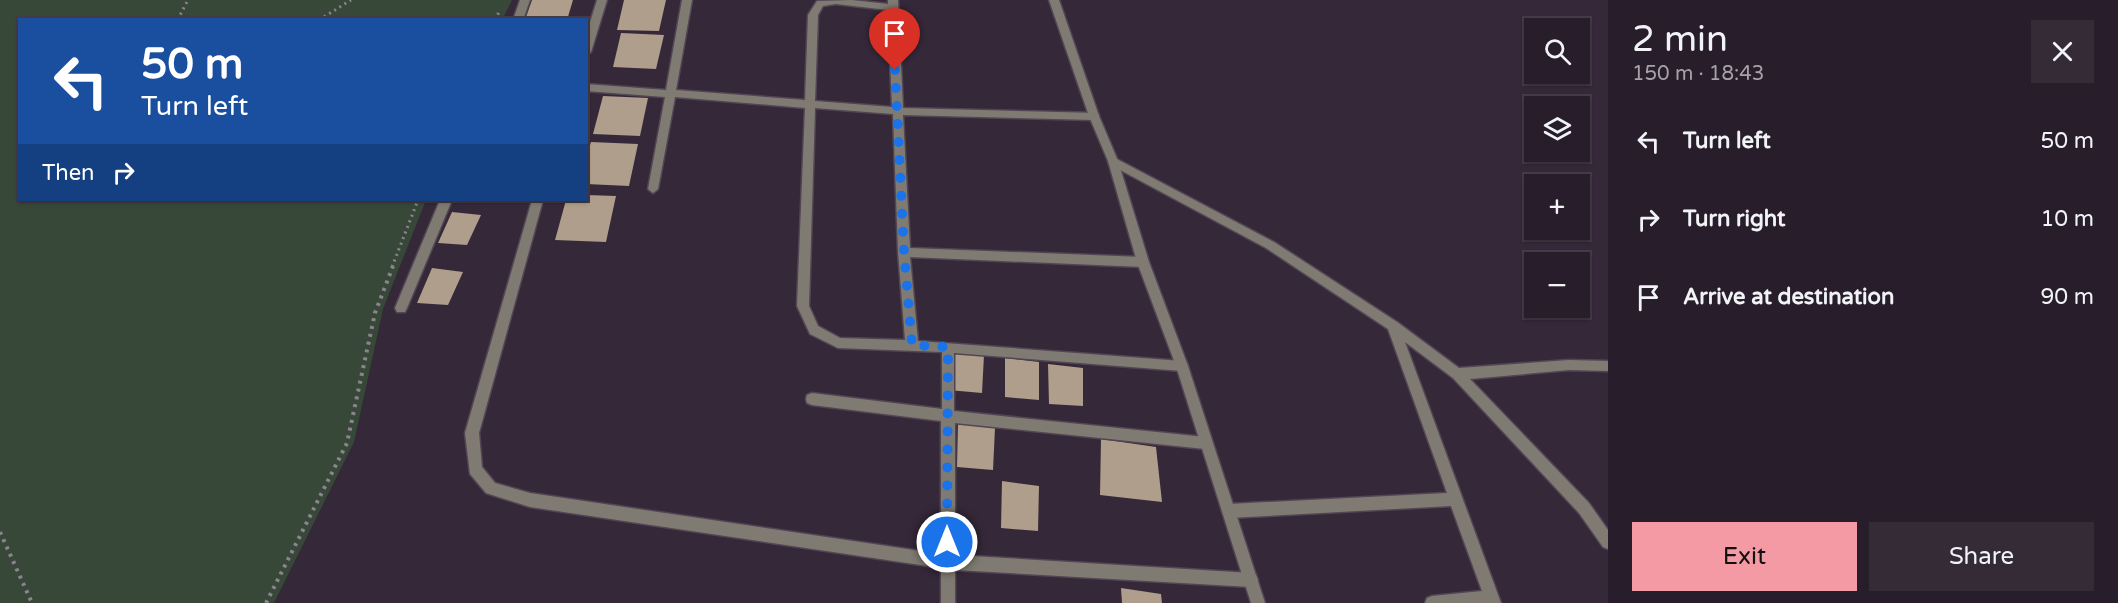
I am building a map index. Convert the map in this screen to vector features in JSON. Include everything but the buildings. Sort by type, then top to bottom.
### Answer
[{"type":"street","points":[[519,18],[525,0]]},
{"type":"street","points":[[588,46],[602,0]]},
{"type":"street","points":[[653,189],[687,0]]},
{"type":"street","points":[[1054,0],[1094,116],[1113,161],[1143,262],[1182,366],[1258,603]]},
{"type":"street","points":[[912,345],[896,111],[893,4],[836,1],[820,3],[813,15],[808,104],[803,306],[814,330],[838,343],[948,347],[1182,366]]},
{"type":"street","points":[[588,87],[896,111],[1094,116]]},
{"type":"street","points":[[1113,161],[1270,245],[1393,326],[1457,374],[1584,508],[1608,542]]},
{"type":"street","points":[[401,308],[446,201]]},
{"type":"street","points":[[538,201],[472,433],[475,470],[491,488],[530,500],[947,562],[1251,580]]},
{"type":"street","points":[[904,252],[1143,262]]},
{"type":"street","points":[[1393,326],[1493,601],[1432,603]]},
{"type":"street","points":[[948,347],[948,603]]},
{"type":"street","points":[[1457,374],[1569,365],[1608,366]]},
{"type":"street","points":[[812,399],[947,416],[1205,443]]},
{"type":"street","points":[[1229,511],[1454,499]]},
{"type":"path","points":[[179,18],[188,0]]},
{"type":"path","points":[[323,18],[351,0]]},
{"type":"path","points":[[266,603],[347,442],[375,313],[418,201]]},
{"type":"path","points":[[0,532],[32,603]]},
{"type":"green space","points":[[0,0],[512,0],[503,18],[18,18],[18,201],[426,201],[383,309],[354,442],[274,603],[0,603]]},
{"type":"route","points":[[895,70],[904,252],[912,345],[948,347],[947,542]]}]
